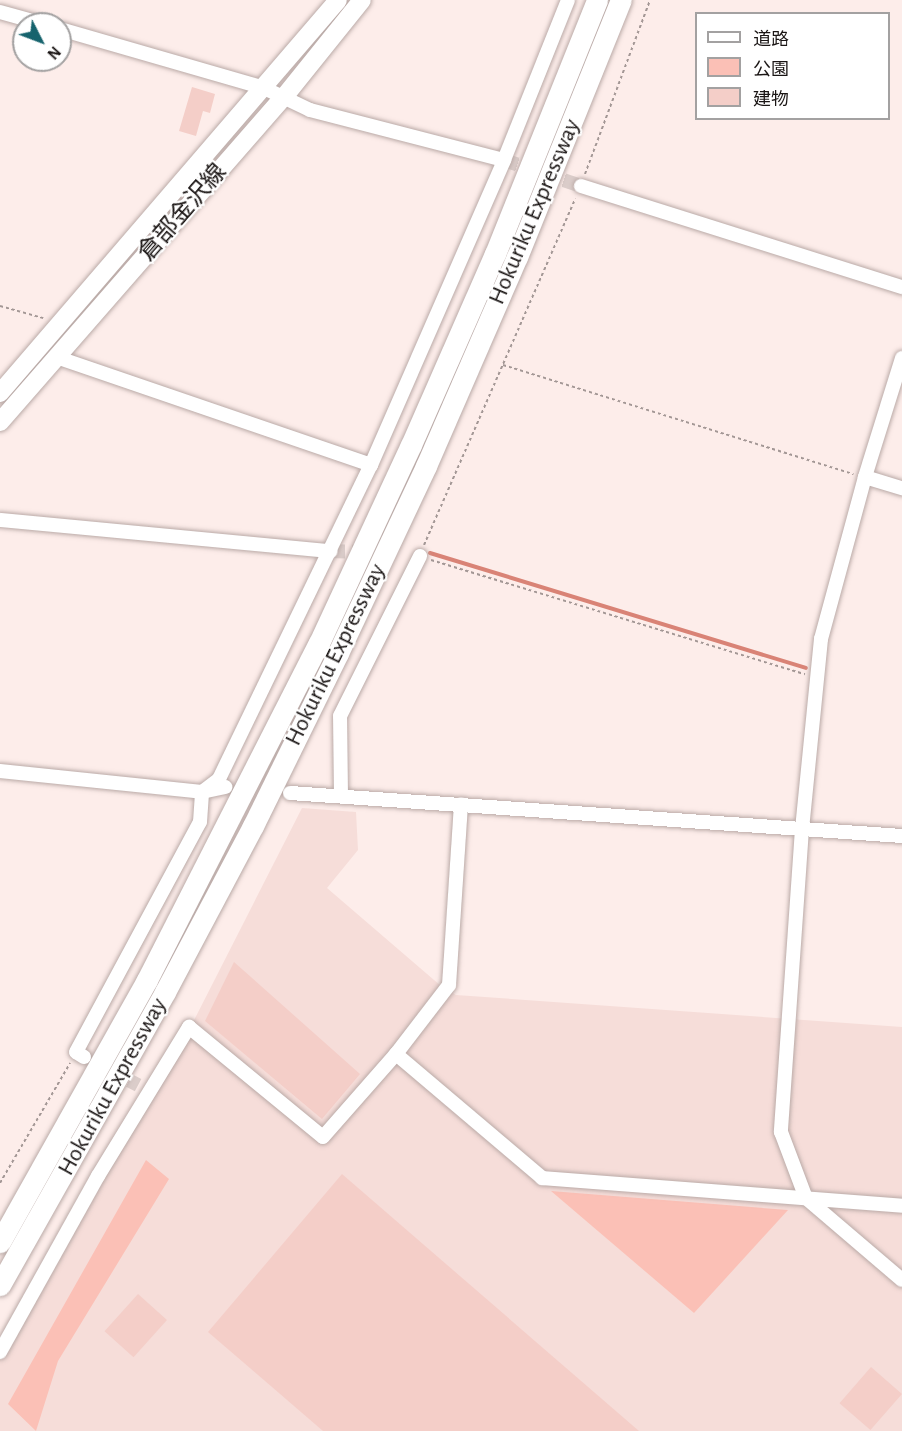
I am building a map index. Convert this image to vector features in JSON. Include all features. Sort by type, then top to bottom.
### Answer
[{"type":"highway","name":"Hokuriku Expressway","points":[[0,1242],[147,980],[319,643],[411,445],[495,254],[597,0]]},
{"type":"highway","name":"Hokuriku Expressway","points":[[0,1285],[171,982],[253,826],[338,653],[426,466],[517,257],[621,0]]},
{"type":"main road","name":"倉部金沢線","points":[[0,393],[338,0]]},
{"type":"main road","name":"倉部金沢線","points":[[0,423],[284,97],[362,0]]},
{"type":"street","points":[[80,1055],[200,822],[202,792],[219,778],[372,465],[504,160],[568,0]]},
{"type":"street","points":[[72,32],[264,88],[310,110],[504,160]]},
{"type":"street","points":[[581,186],[902,287]]},
{"type":"street","points":[[56,357],[372,465]]},
{"type":"street","points":[[902,358],[865,477],[821,639],[802,829],[781,1132],[806,1198],[902,1280]]},
{"type":"street","points":[[865,477],[902,488]]},
{"type":"street","points":[[0,520],[331,551]]},
{"type":"street","points":[[340,795],[340,716],[420,556]]},
{"type":"street","points":[[0,771],[202,792],[225,787]]},
{"type":"street","points":[[290,793],[902,836]]},
{"type":"street","points":[[0,1352],[144,1088],[189,1027],[323,1137],[396,1054],[449,985],[461,804]]},
{"type":"street","points":[[396,1054],[542,1178],[902,1206]]},
{"type":"path","points":[[650,0],[581,186],[430,526],[420,556],[818,678]]},
{"type":"path","points":[[0,306],[60,322]]},
{"type":"path","points":[[503,365],[865,477]]},
{"type":"path","points":[[0,1183],[80,1055]]},
{"type":"shaded area","points":[[302,808],[356,812],[358,850],[327,888],[441,986],[456,995],[902,1027],[902,1431],[0,1431],[0,1359],[187,1034]]},
{"type":"green space","points":[[146,1160],[169,1179],[58,1361],[36,1431],[8,1404]]},
{"type":"green space","points":[[551,1191],[788,1210],[694,1313]]},
{"type":"building","points":[[192,87],[215,94],[210,113],[203,111],[196,136],[179,131]]},
{"type":"building","points":[[234,962],[360,1074],[322,1119],[205,1021]]},
{"type":"building","points":[[342,1174],[639,1431],[323,1431],[208,1332]]},
{"type":"building","points":[[138,1294],[167,1320],[134,1357],[105,1331]]},
{"type":"building","points":[[871,1367],[902,1394],[870,1430],[840,1403]]},
{"type":"waterway","points":[[430,553],[806,668]]},
{"type":"tunnel","points":[[504,160],[581,186]]},
{"type":"tunnel","points":[[331,551],[367,552]]},
{"type":"tunnel","points":[[92,1061],[138,1085]]}]
